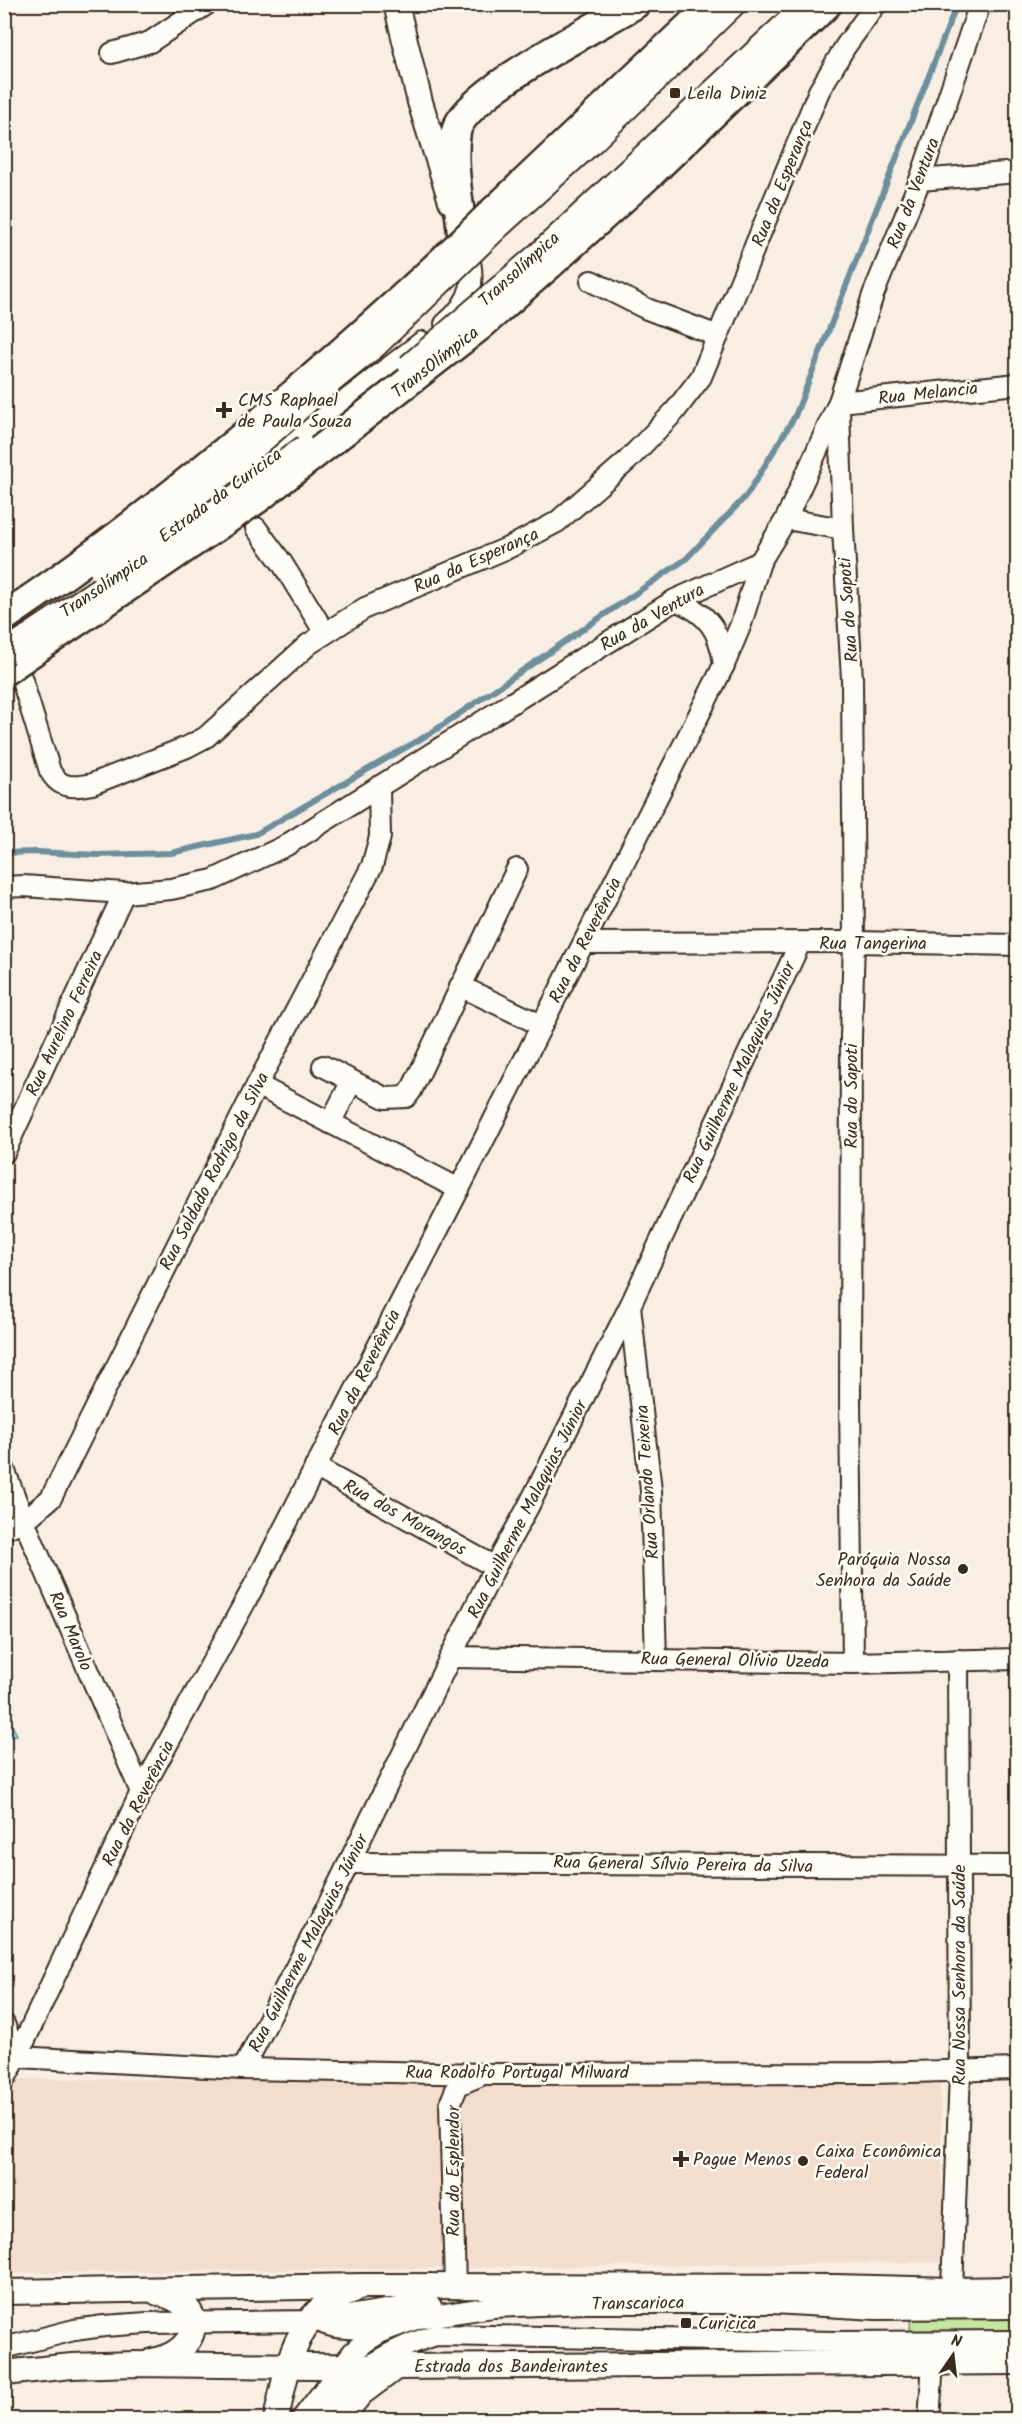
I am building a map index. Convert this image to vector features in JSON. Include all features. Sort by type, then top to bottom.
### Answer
[{"type":"highway","points":[[462,233],[456,169],[456,131],[468,110],[523,70],[635,4]]},
{"type":"highway","name":"TransOlímpica","points":[[6,638],[140,518],[234,445],[449,257],[498,218],[713,4]]},
{"type":"highway","name":"TransOlímpica","points":[[4,671],[257,499],[455,346],[544,259],[651,173],[827,4]]},
{"type":"main road","name":"Estrada da Curicica","points":[[396,4],[423,112],[462,233]]},
{"type":"main road","points":[[4,2292],[361,2286],[1017,2289]]},
{"type":"main road","points":[[276,2420],[280,2393],[289,2367],[317,2312],[361,2286]]},
{"type":"main road","points":[[134,2364],[162,2359],[186,2345],[192,2336],[194,2323],[192,2314],[185,2304],[168,2296],[144,2290]]},
{"type":"main road","name":"Estrada dos Bandeirantes","points":[[11,2374],[134,2364],[396,2367],[1017,2362]]},
{"type":"main road","points":[[339,2420],[362,2393],[396,2367]]},
{"type":"street","points":[[112,53],[150,42],[207,4]]},
{"type":"street","points":[[498,218],[594,142],[736,4]]},
{"type":"street","name":"Transolímpica","points":[[6,638],[221,506],[328,428],[544,259],[805,4]]},
{"type":"street","name":"Rua da Esperança","points":[[6,638],[50,771],[55,781],[79,787],[187,747],[206,737],[289,661],[325,633],[379,601],[510,547],[557,522],[627,461],[675,411],[701,377],[819,91],[844,47],[876,4]]},
{"type":"street","name":"Rua da Ventura","points":[[4,887],[22,886],[124,893],[171,889],[213,880],[285,846],[675,600],[760,562],[786,519],[839,402],[873,295],[920,180],[980,4]]},
{"type":"street","points":[[920,180],[1017,172]]},
{"type":"street","name":"Estrada da Curicica","points":[[6,638],[229,490],[448,322],[464,303],[472,284],[473,265],[462,233]]},
{"type":"street","points":[[591,280],[672,319],[718,336]]},
{"type":"street","name":"Rua Melancia","points":[[839,402],[1017,384]]},
{"type":"street","name":"Rua do Sapoti","points":[[839,402],[843,529],[852,680],[854,942],[850,1096],[853,1663]]},
{"type":"street","points":[[786,519],[843,529]]},
{"type":"street","points":[[256,528],[282,563],[325,633]]},
{"type":"street","name":"Rua da Reverência","points":[[4,2080],[17,2057],[141,1792],[261,1573],[459,1189],[724,665],[741,624],[760,562]]},
{"type":"street","points":[[675,600],[692,607],[705,617],[719,639],[724,665]]},
{"type":"street","name":"Rua Soldado Rodrigo da Silva","points":[[4,1529],[24,1521],[51,1498],[257,1085],[372,866],[380,837],[379,788]]},
{"type":"street","points":[[323,1066],[385,1098],[406,1097],[411,1091],[517,869]]},
{"type":"street","name":"Rua Aurelino Ferreira","points":[[4,1153],[124,893]]},
{"type":"street","name":"Rua Tangerina","points":[[584,943],[854,942],[1017,945]]},
{"type":"street","name":"Rua Guilherme Malaquias Júnior","points":[[243,2069],[349,1863],[495,1567],[630,1306],[800,943]]},
{"type":"street","points":[[460,986],[541,1025]]},
{"type":"street","points":[[330,1123],[352,1081]]},
{"type":"street","points":[[257,1085],[459,1189]]},
{"type":"street","name":"Rua Orlando Teixeira","points":[[630,1306],[651,1490],[656,1659]]},
{"type":"street","name":"Rua dos Morangos","points":[[315,1467],[495,1567]]},
{"type":"street","name":"Rua Marolo","points":[[4,1469],[24,1521],[141,1792]]},
{"type":"street","name":"Rua General Olívio Uzeda","points":[[452,1657],[853,1663],[1017,1659]]},
{"type":"street","name":"Rua Nossa Senhora da Saúde","points":[[952,2290],[960,2071],[958,1660]]},
{"type":"street","name":"Rua General Sílvio Pereira da Silva","points":[[349,1863],[1017,1866]]},
{"type":"street","points":[[4,2024],[17,2057]]},
{"type":"street","name":"Rua Rodolfo Portugal Milward","points":[[17,2057],[243,2069],[484,2074],[1017,2069]]},
{"type":"street","name":"Rua do Esplendor","points":[[455,2286],[450,2104],[458,2085],[484,2074]]},
{"type":"street","name":"Transcarioca","points":[[301,2420],[342,2367],[365,2342],[383,2331],[419,2318],[494,2307],[585,2303],[751,2302],[876,2309],[1017,2308]]},
{"type":"street","points":[[4,2348],[94,2328],[147,2323],[313,2321],[405,2307],[464,2304],[494,2307]]},
{"type":"street","points":[[876,2309],[876,2341]]},
{"type":"street","points":[[313,2321],[335,2327],[436,2335]]},
{"type":"street","name":"Transcarioca","points":[[321,2420],[368,2367],[398,2348],[436,2335],[599,2339],[1017,2341]]},
{"type":"street","points":[[929,2420],[933,2362]]},
{"type":"shaded area","points":[[11,2079],[940,2083],[944,2262],[5,2273],[4,2094]]},
{"type":"shaded area","points":[[904,2410],[942,2411],[940,2419],[903,2420]]},
{"type":"green space","points":[[911,2312],[1017,2312],[1017,2331],[910,2332]]},
{"type":"water","points":[[4,1710],[17,1735],[4,1738]]},
{"type":"waterway","points":[[4,853],[97,855],[171,853],[256,834],[431,733],[686,559],[747,495],[795,416],[957,4]]},
{"type":"place","name":"Leila Diniz","points":[[675,93]]},
{"type":"place","name":"CMS Raphael de Paula Souza","points":[[224,410]]},
{"type":"place","name":"Paróquia Nossa Senhora da Saúde","points":[[963,1569]]},
{"type":"place","name":"Pague Menos","points":[[681,2159]]},
{"type":"place","name":"Caixa Econômica Federal","points":[[803,2161]]},
{"type":"place","name":"Curicica","points":[[686,2323]]}]
